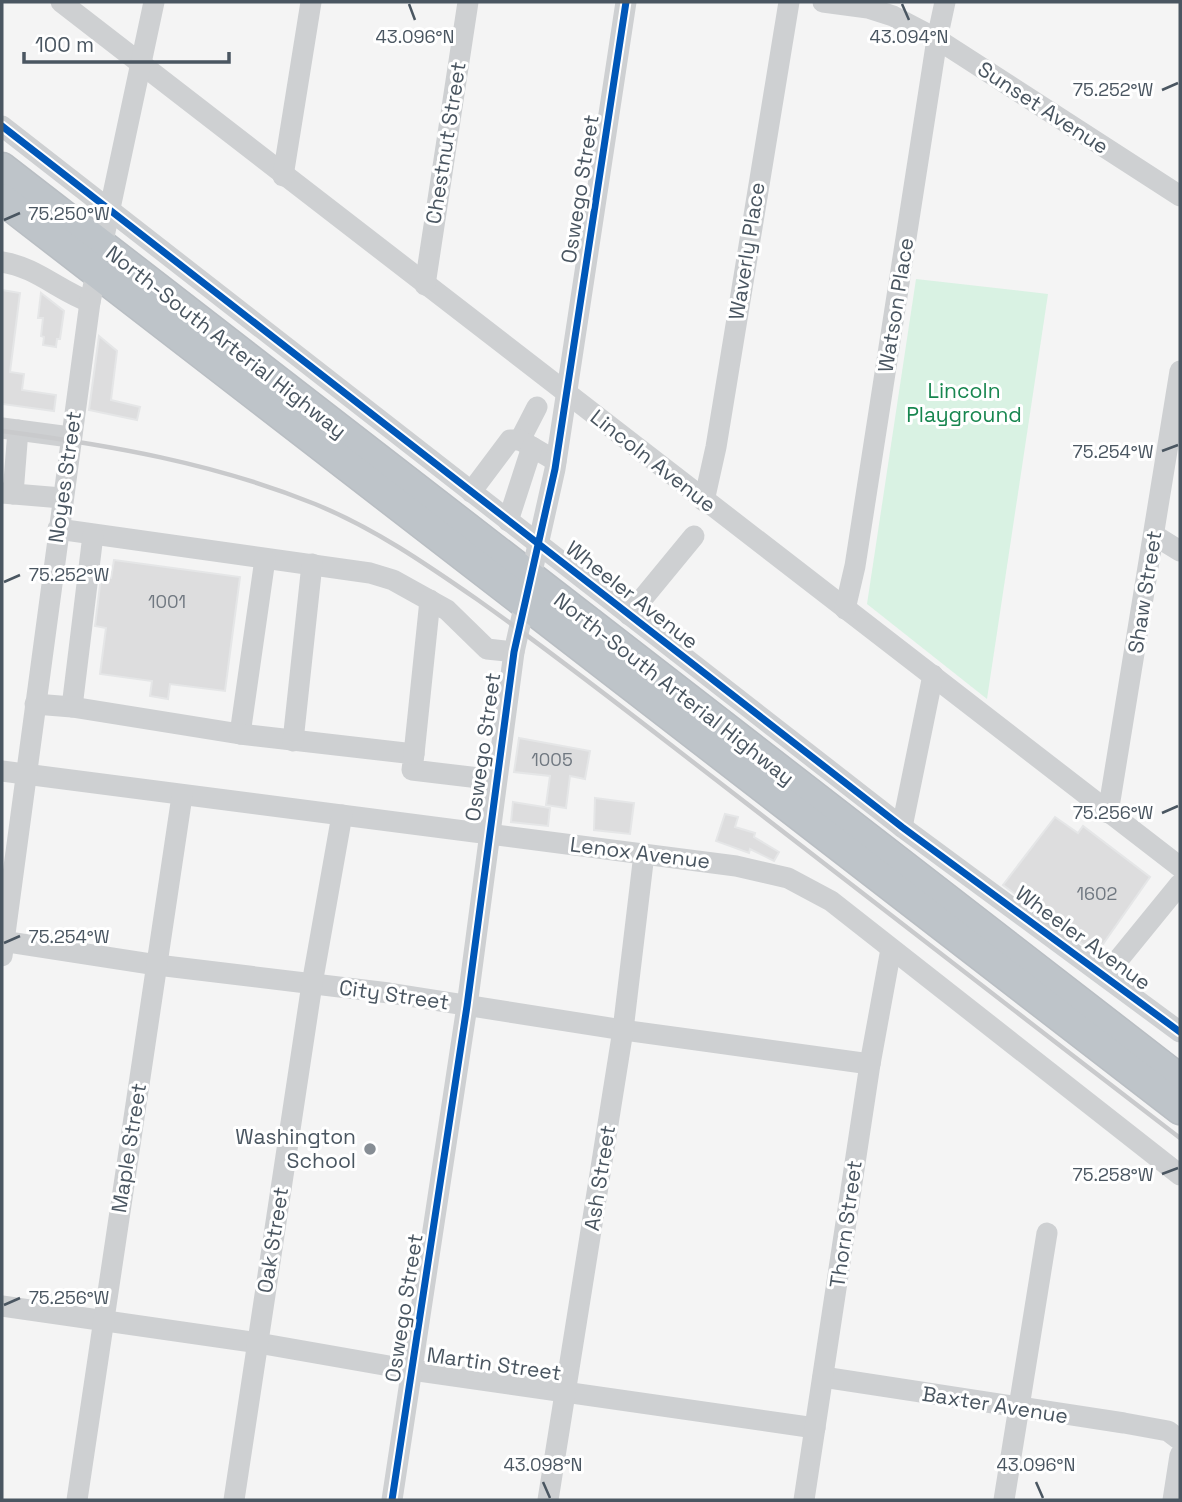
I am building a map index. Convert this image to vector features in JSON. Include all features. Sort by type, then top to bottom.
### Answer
[{"type":"highway","name":"North-South Arterial Highway","points":[[2,169],[99,259],[529,591],[1180,1080]]},
{"type":"highway","name":"North-South Arterial Highway","points":[[2,198],[99,259]]},
{"type":"highway","name":"North-South Arterial Highway","points":[[529,591],[1180,1110]]},
{"type":"street","name":"Lincoln Avenue","points":[[61,2],[704,501],[933,675],[1108,814],[1180,867]]},
{"type":"street","name":"Noyes Street","points":[[3,946],[90,302],[154,2]]},
{"type":"street","points":[[283,176],[312,2]]},
{"type":"street","name":"Chestnut Street","points":[[425,285],[468,2]]},
{"type":"street","name":"Oswego Street","points":[[392,1500],[467,1006],[514,652],[556,461],[626,2]]},
{"type":"street","name":"Waverly Place","points":[[704,501],[716,447],[789,2]]},
{"type":"street","name":"Sunset Avenue","points":[[823,2],[868,8],[892,16],[937,39],[1180,197]]},
{"type":"street","name":"Watson Place","points":[[845,608],[855,566],[945,2]]},
{"type":"street","name":"Wheeler Avenue","points":[[2,126],[901,827],[1180,1032]]},
{"type":"street","points":[[2,262],[38,273],[66,293],[90,302]]},
{"type":"street","name":"Shaw Street","points":[[1108,814],[1180,371]]},
{"type":"street","points":[[508,521],[537,407]]},
{"type":"street","points":[[62,498],[7,494],[10,429],[71,437]]},
{"type":"street","points":[[471,492],[510,440],[526,443],[556,461]]},
{"type":"street","points":[[58,529],[370,573],[393,580],[430,600],[453,615],[487,649],[514,652]]},
{"type":"street","points":[[72,707],[93,535]]},
{"type":"street","points":[[1154,535],[1180,551]]},
{"type":"street","points":[[629,615],[694,536]]},
{"type":"street","points":[[240,734],[265,559]]},
{"type":"street","points":[[293,741],[312,564]]},
{"type":"street","points":[[430,600],[412,770],[496,780]]},
{"type":"street","points":[[901,827],[933,675]]},
{"type":"street","points":[[35,704],[72,707],[293,741],[414,754]]},
{"type":"street","name":"Lenox Avenue","points":[[2,771],[736,866],[788,878],[831,901],[1180,1175]]},
{"type":"street","name":"Maple Street","points":[[77,1500],[182,796]]},
{"type":"street","name":"Oak Street","points":[[234,1500],[312,984],[342,815]]},
{"type":"street","name":"Ash Street","points":[[548,1500],[623,1030],[644,854]]},
{"type":"street","points":[[1105,976],[1180,884]]},
{"type":"street","name":"City Street","points":[[3,946],[312,984],[870,1063]]},
{"type":"street","name":"Thorn Street","points":[[804,1500],[870,1063],[891,949]]},
{"type":"street","points":[[1004,1500],[1047,1233]]},
{"type":"street","name":"Martin Street","points":[[2,1306],[258,1343],[412,1370],[815,1428]]},
{"type":"street","name":"Baxter Avenue","points":[[823,1377],[1174,1436]]},
{"type":"street","points":[[1173,1500],[1180,1455]]},
{"type":"green space","name":"Lincoln Playground","points":[[916,279],[1048,294],[987,699],[867,604]]},
{"type":"building","points":[[2,290],[20,293],[10,372],[24,374],[22,390],[56,395],[54,411],[2,404]]},
{"type":"building","points":[[41,293],[64,311],[60,339],[57,339],[56,347],[43,345],[43,318],[38,318]]},
{"type":"building","points":[[99,336],[117,351],[111,400],[140,407],[137,420],[89,410]]},
{"type":"building","points":[[114,560],[240,577],[225,691],[170,684],[168,699],[150,696],[152,681],[100,674],[106,628],[95,626],[101,577],[111,578]]},
{"type":"building","points":[[519,738],[590,751],[585,779],[570,776],[566,808],[546,805],[550,776],[514,772]]},
{"type":"building","points":[[595,798],[634,803],[630,834],[594,830]]},
{"type":"building","points":[[513,802],[550,808],[548,826],[511,822]]},
{"type":"building","points":[[725,814],[738,817],[735,827],[755,833],[754,837],[779,852],[774,861],[750,849],[749,853],[716,841]]},
{"type":"building","points":[[1055,817],[1078,833],[1083,826],[1150,877],[1096,954],[1003,885]]},
{"type":"railway","points":[[2,431],[121,449],[239,477],[315,504],[358,524],[399,548],[478,600],[580,675],[1180,1138]]},
{"type":"cycle path","points":[[392,1500],[467,1006],[514,652],[555,469],[626,2]]},
{"type":"cycle path","points":[[2,126],[902,827],[1180,1032]]},
{"type":"place","name":"Washington School","points":[[370,1149]]}]
